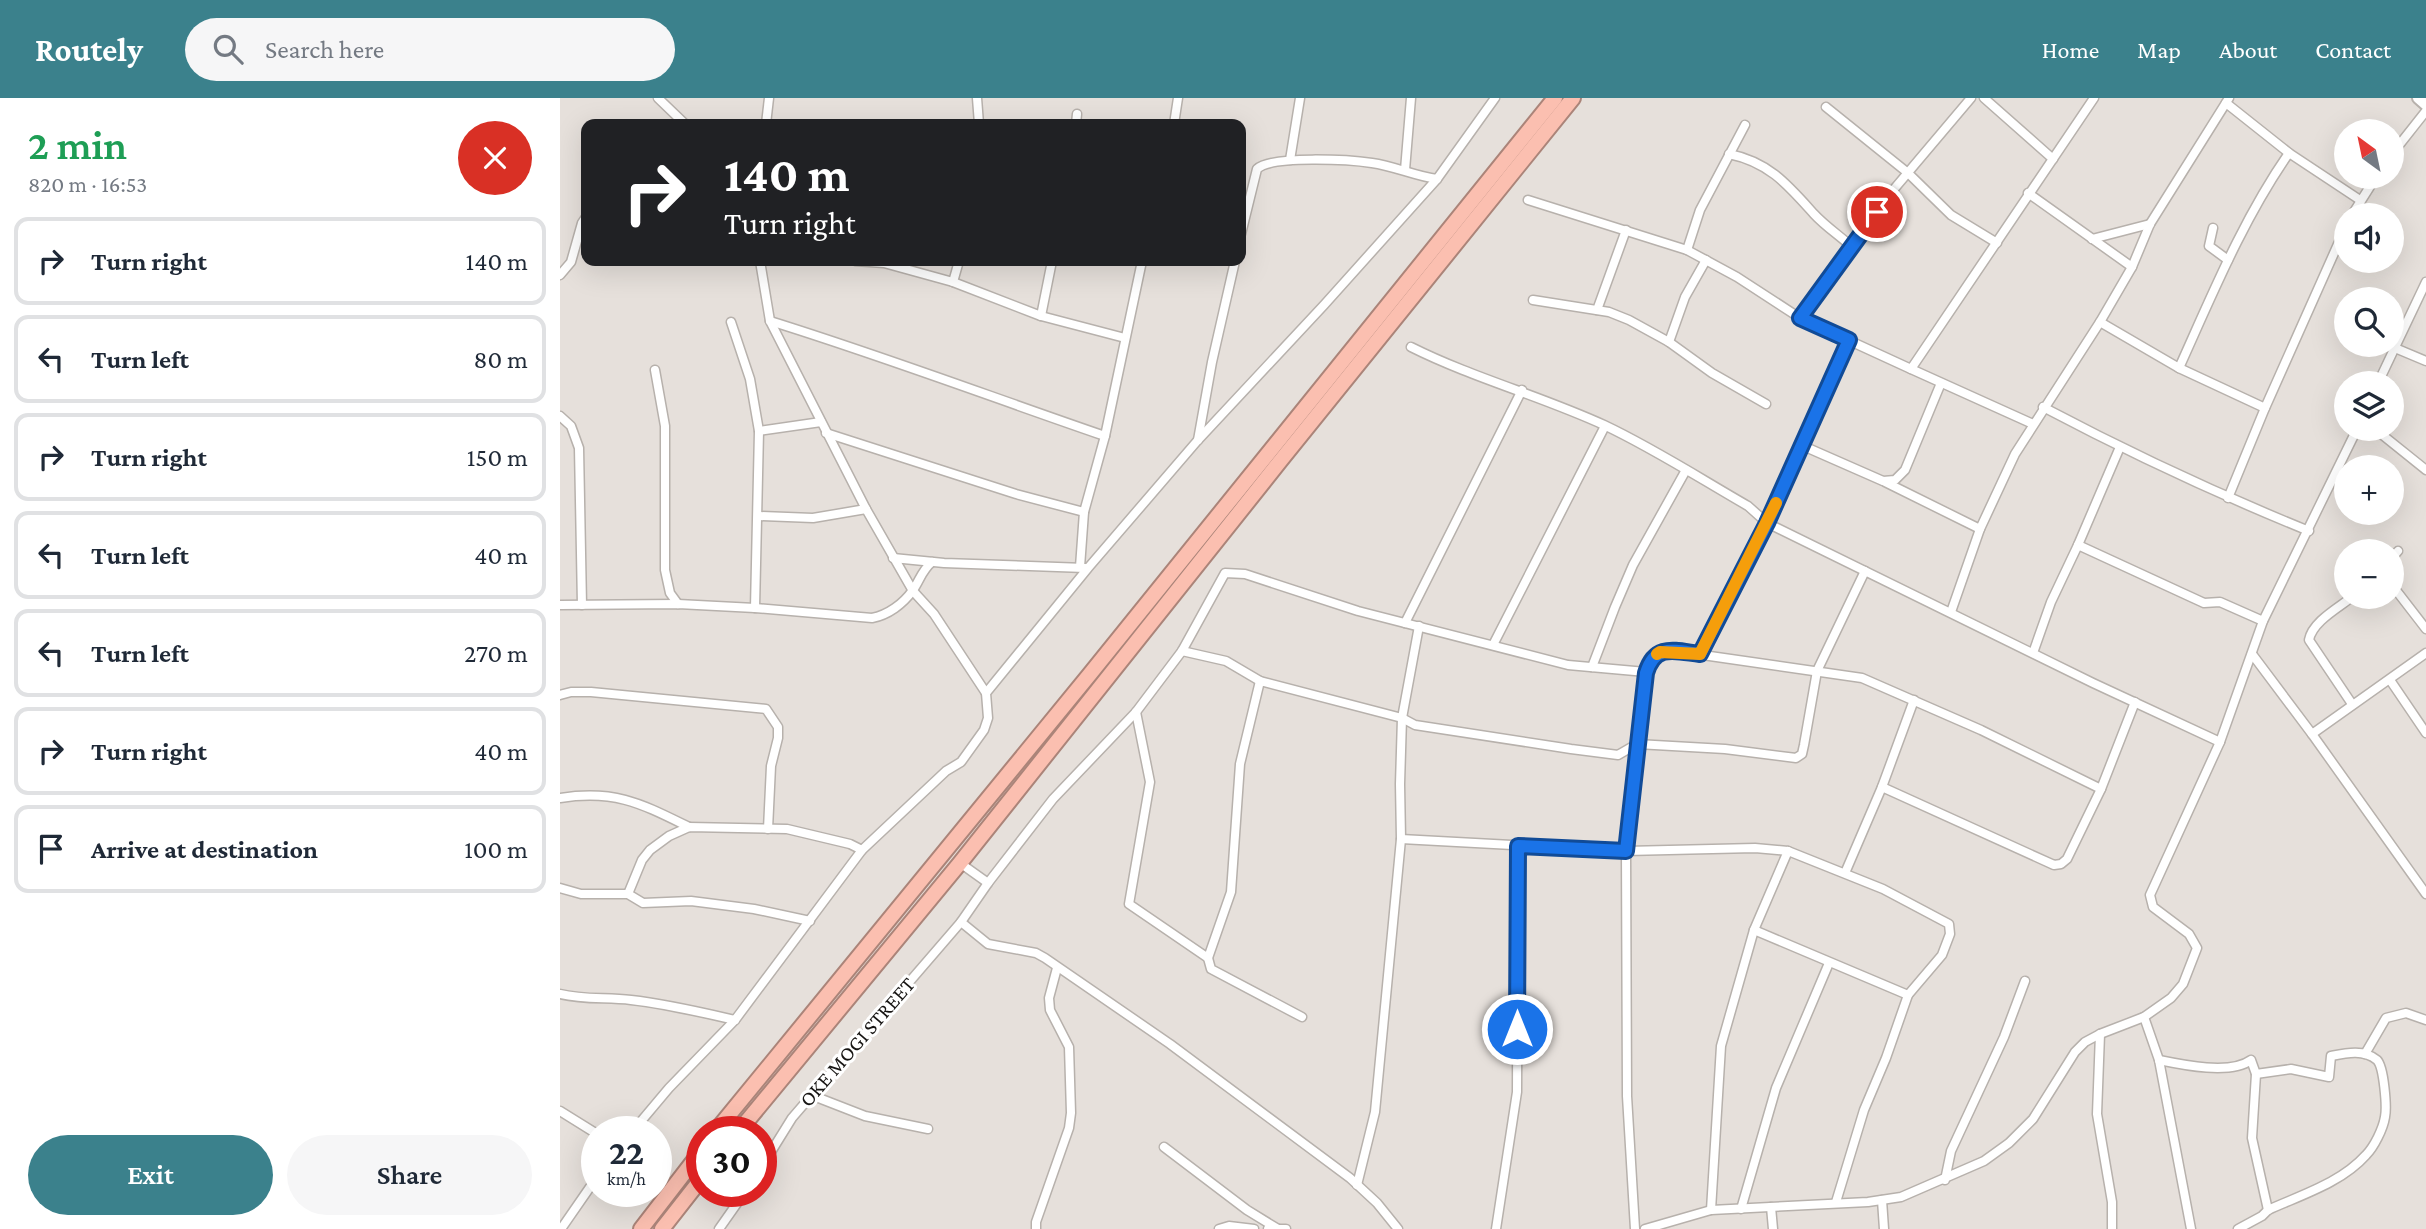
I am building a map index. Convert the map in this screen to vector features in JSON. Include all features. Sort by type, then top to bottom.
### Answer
[{"type":"highway","points":[[728,1116],[1125,631],[1555,98]]},
{"type":"highway","points":[[751,1116],[960,863],[1573,98]]},
{"type":"highway","points":[[641,1229],[686,1171]]},
{"type":"highway","points":[[662,1229],[686,1198]]},
{"type":"street","points":[[658,98],[674,119]]},
{"type":"street","points":[[767,119],[769,98]]},
{"type":"street","points":[[977,98],[979,119]]},
{"type":"street","points":[[1175,119],[1178,98]]},
{"type":"street","points":[[1290,160],[1300,98]]},
{"type":"street","points":[[1405,170],[1411,98]]},
{"type":"street","points":[[985,693],[1084,568],[1437,179],[1495,98]]},
{"type":"street","points":[[1800,318],[1908,173],[1971,98]]},
{"type":"street","points":[[1984,98],[2053,159]]},
{"type":"street","points":[[1911,369],[2094,98]]},
{"type":"street","points":[[2418,98],[2426,105]]},
{"type":"street","points":[[1951,612],[1980,529],[2015,454],[2043,407],[2101,322],[2132,267],[2150,223],[2228,101],[2289,153],[2360,200]]},
{"type":"street","points":[[1826,107],[1908,173],[1951,215],[1997,243]]},
{"type":"street","points":[[2404,139],[2426,111]]},
{"type":"street","points":[[1076,119],[1077,114]]},
{"type":"street","points":[[1687,250],[1700,210],[1745,125]]},
{"type":"street","points":[[2179,368],[2228,260],[2267,184],[2289,153]]},
{"type":"street","points":[[1729,154],[1750,159],[1791,187],[1816,216],[1852,247]]},
{"type":"street","points":[[1246,198],[1261,165],[1290,160],[1372,163],[1437,179]]},
{"type":"street","points":[[2358,203],[2368,189]]},
{"type":"street","points":[[2028,192],[2132,267]]},
{"type":"street","points":[[1528,200],[1687,250],[1737,277],[1800,318],[2033,424]]},
{"type":"street","points":[[2092,239],[2150,223]]},
{"type":"street","points":[[560,275],[571,262],[581,227]]},
{"type":"street","points":[[2213,228],[2209,246],[2228,260]]},
{"type":"street","points":[[1597,310],[1626,230]]},
{"type":"street","points":[[2228,498],[2334,253]]},
{"type":"street","points":[[1669,342],[1685,297],[1706,260]]},
{"type":"street","points":[[645,1116],[735,1020],[862,850],[946,771],[961,762],[984,730],[988,718],[985,693],[934,614],[913,591],[893,558],[770,321],[761,266]]},
{"type":"street","points":[[895,266],[953,282],[1041,316],[1125,338]]},
{"type":"street","points":[[953,282],[958,266]]},
{"type":"street","points":[[1041,316],[1051,266]]},
{"type":"street","points":[[1084,568],[1084,512],[1105,436],[1141,266]]},
{"type":"street","points":[[1198,440],[1233,266]]},
{"type":"street","points":[[2404,329],[2426,282]]},
{"type":"street","points":[[1532,300],[1597,310],[1629,320],[1669,342],[1712,373],[1766,404]]},
{"type":"street","points":[[770,321],[856,348],[926,375],[1105,436]]},
{"type":"street","points":[[731,322],[750,379],[759,431],[755,608]]},
{"type":"street","points":[[2101,322],[2179,368],[2265,408]]},
{"type":"street","points":[[1700,654],[1767,523],[1849,340]]},
{"type":"street","points":[[1411,347],[1443,363],[1522,390],[1605,426],[1748,506],[1767,523],[2220,742]]},
{"type":"street","points":[[2404,351],[2426,360]]},
{"type":"street","points":[[655,370],[665,426],[665,570],[670,593],[678,604]]},
{"type":"street","points":[[1883,481],[1895,480],[1905,470],[1941,383]]},
{"type":"street","points":[[1522,390],[1405,623],[1568,665],[1646,673]]},
{"type":"street","points":[[2043,407],[2228,498],[2309,531]]},
{"type":"street","points":[[560,416],[570,426],[579,448],[582,605]]},
{"type":"street","points":[[759,431],[821,422]]},
{"type":"street","points":[[1493,645],[1605,426]]},
{"type":"street","points":[[827,433],[1003,490],[1084,512]]},
{"type":"street","points":[[1645,1229],[1712,1210],[1901,1197],[1945,1180],[1984,1161],[2010,1143],[2033,1119],[2075,1052],[2085,1042],[2144,1017],[2157,1009],[2183,984],[2197,948],[2189,934],[2153,907],[2150,895],[2220,742],[2263,621],[2351,441]]},
{"type":"street","points":[[2390,441],[2426,470]]},
{"type":"street","points":[[1801,445],[1883,481],[1980,529]]},
{"type":"street","points":[[2032,653],[2051,602],[2120,447]]},
{"type":"street","points":[[1592,667],[1633,565],[1686,470]]},
{"type":"street","points":[[759,516],[813,518],[866,509]]},
{"type":"street","points":[[2078,545],[2204,603],[2220,602],[2263,621]]},
{"type":"street","points":[[893,558],[1084,568]]},
{"type":"street","points":[[560,605],[678,604],[872,618],[892,611],[913,591],[924,569],[932,562]]},
{"type":"street","points":[[1182,651],[1226,661],[1260,681],[1402,718],[1415,724],[1618,755],[1637,744],[1725,749],[1796,758],[1802,754],[1817,671],[1865,571]]},
{"type":"street","name":"OKE MOGI STREET","points":[[777,1142],[811,1095],[961,922],[1054,799],[1136,712],[1182,651],[1225,573],[1245,574],[1358,611],[1405,623]]},
{"type":"street","points":[[2404,601],[2426,629]]},
{"type":"street","points":[[2337,609],[2315,627],[2309,640],[2352,704]]},
{"type":"street","points":[[1357,1185],[1375,1112],[1401,839],[1402,718],[1419,626]]},
{"type":"street","points":[[1635,1229],[1627,1096],[1626,851],[1637,744],[1650,658],[1660,652],[1700,654],[1862,678],[1981,730],[2101,789]]},
{"type":"street","points":[[2312,734],[2426,653]]},
{"type":"street","points":[[2252,654],[2426,894]]},
{"type":"street","points":[[2390,680],[2426,733]]},
{"type":"street","points":[[1260,681],[1240,764],[1231,892],[1208,958],[1211,969],[1302,1017]]},
{"type":"street","points":[[560,695],[591,692],[766,709],[778,727],[771,766],[768,829]]},
{"type":"street","points":[[1845,873],[1882,788],[1914,700]]},
{"type":"street","points":[[1882,788],[2054,865],[2061,864],[2067,859],[2101,789],[2135,702]]},
{"type":"street","points":[[1136,712],[1150,782],[1129,904],[1208,958]]},
{"type":"street","points":[[560,798],[571,796],[626,799],[690,827],[786,829],[850,844],[862,850]]},
{"type":"street","points":[[628,894],[642,860],[650,850],[669,836],[690,827]]},
{"type":"street","points":[[1401,839],[1626,851],[1755,848],[1788,851],[1883,889],[1949,924],[1950,934],[1942,955],[1908,995],[1864,1110],[1836,1202]]},
{"type":"street","points":[[1496,1229],[1517,1093],[1518,846]]},
{"type":"street","points":[[1712,1210],[1721,1046],[1754,930],[1788,851]]},
{"type":"street","points":[[960,863],[988,883]]},
{"type":"street","points":[[560,888],[581,894],[628,894],[643,903],[691,901],[754,909],[810,921]]},
{"type":"street","points":[[961,922],[988,944],[1036,953],[1170,1044],[1326,1159],[1377,1203],[1398,1229]]},
{"type":"street","points":[[1754,930],[1908,995]]},
{"type":"street","points":[[1741,1209],[1776,1088],[1829,963]]},
{"type":"street","points":[[1035,1229],[1069,1128],[1071,1113],[1069,1047],[1050,1010],[1049,998],[1057,968]]},
{"type":"street","points":[[1945,1180],[1948,1159],[2004,1037],[2025,981]]},
{"type":"street","points":[[560,994],[577,998],[628,999],[671,1005],[735,1020]]},
{"type":"street","points":[[2365,1054],[2386,1018],[2406,1013],[2426,1020]]},
{"type":"street","points":[[2144,1017],[2159,1060],[2191,1229]]},
{"type":"street","points":[[2100,1034],[2097,1114],[2112,1202],[2112,1229]]},
{"type":"street","points":[[2238,1229],[2268,1210],[2337,1179],[2367,1155],[2386,1116],[2383,1068],[2365,1054],[2352,1051],[2331,1056],[2329,1077],[2291,1069],[2256,1074]]},
{"type":"street","points":[[2159,1060],[2193,1067],[2244,1066],[2251,1060],[2256,1074],[2252,1138],[2268,1210]]},
{"type":"street","points":[[811,1095],[865,1116],[928,1129]]},
{"type":"street","points":[[560,1111],[581,1124]]},
{"type":"street","points":[[1164,1147],[1247,1210],[1278,1228]]},
{"type":"street","points":[[561,1229],[581,1200]]},
{"type":"street","points":[[1882,1200],[1884,1229]]},
{"type":"street","points":[[719,1229],[734,1207]]},
{"type":"street","points":[[1771,1207],[1773,1229]]},
{"type":"street","points":[[1219,1229],[1229,1226],[1254,1229]]},
{"type":"street","points":[[1268,1229],[1286,1229]]},
{"type":"slow traffic","points":[[1657,654],[1700,654],[1776,503]]},
{"type":"route","points":[[1517,1029],[1518,846],[1626,851],[1637,744],[1650,658],[1660,652],[1700,654],[1767,523],[1849,340],[1800,318],[1877,212]]}]
